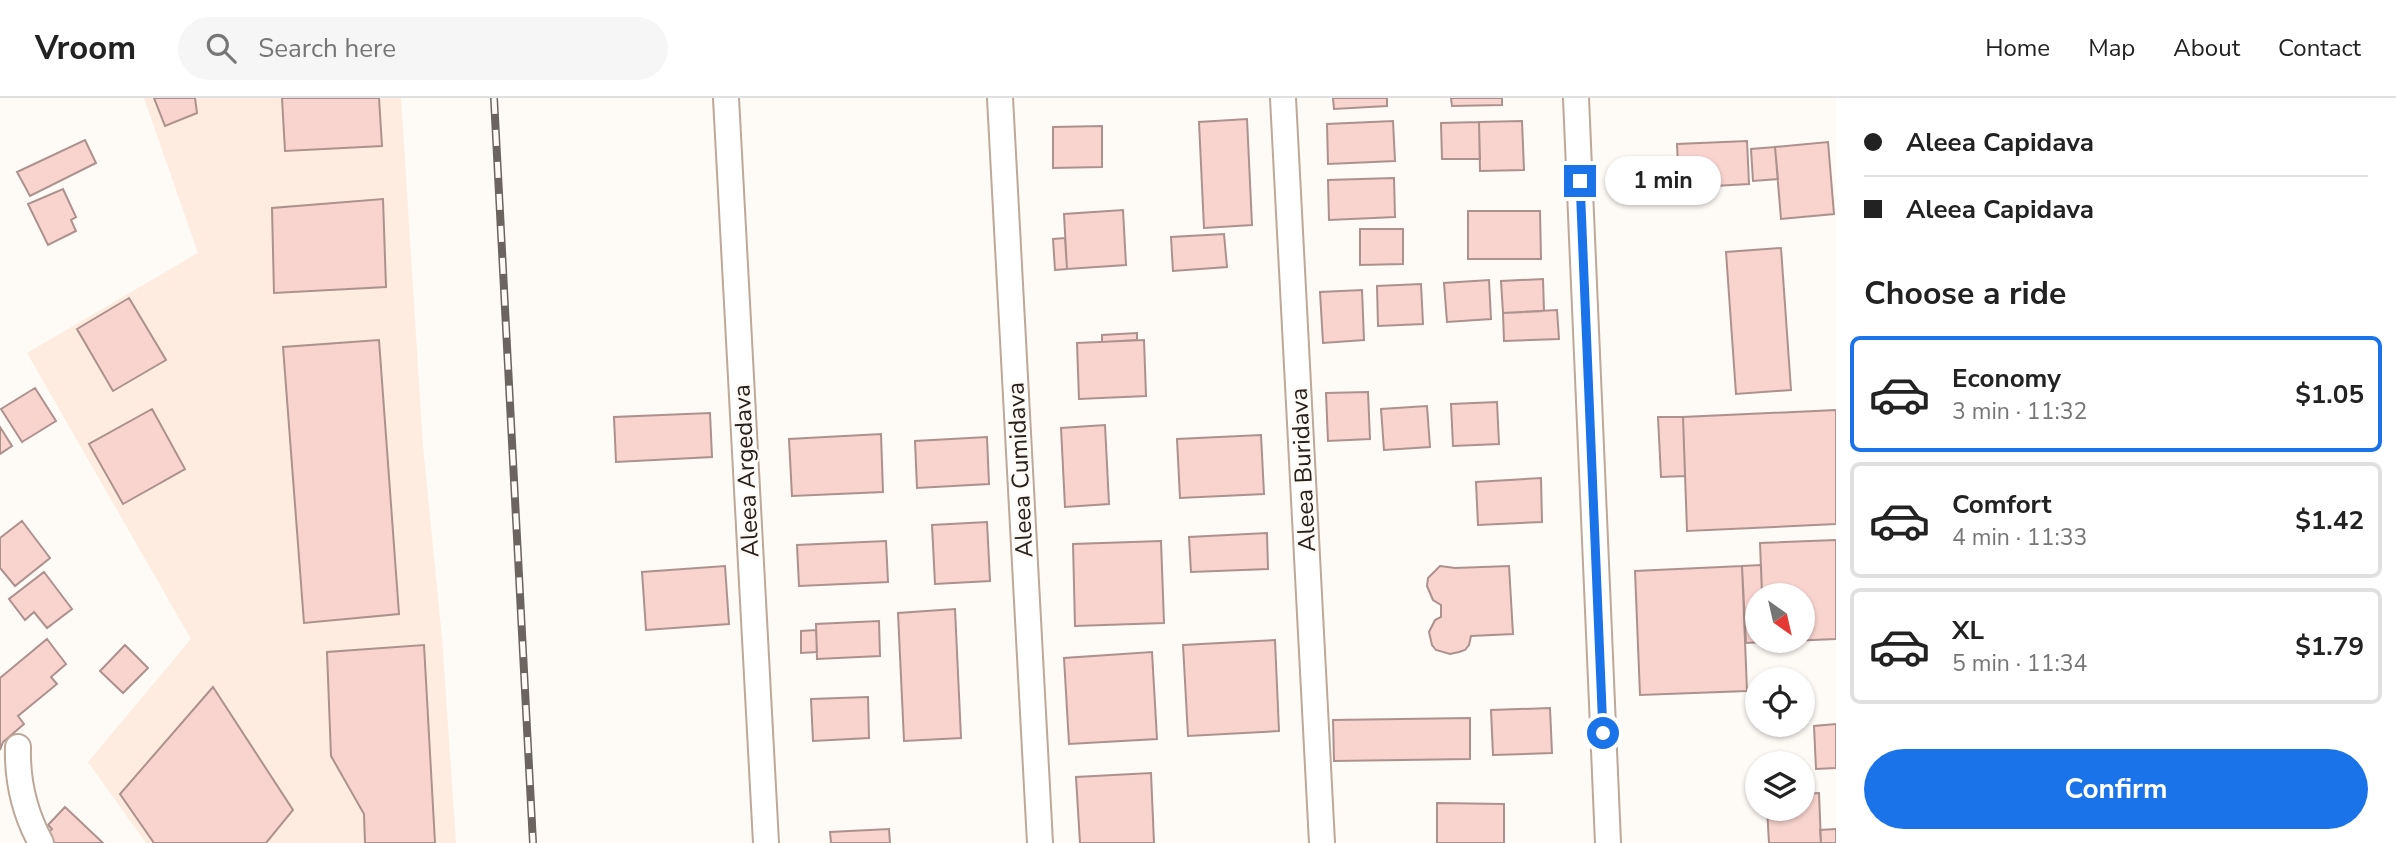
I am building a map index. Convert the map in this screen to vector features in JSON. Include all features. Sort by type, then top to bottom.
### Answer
[{"type":"street","name":"Aleea Argedava","points":[[726,98],[766,843]]},
{"type":"street","name":"Aleea Cumidava","points":[[1000,98],[1040,843]]},
{"type":"street","name":"Aleea Buridava","points":[[1283,98],[1322,843]]},
{"type":"street","points":[[1576,98],[1608,843]]},
{"type":"street","points":[[18,747],[18,768],[24,804],[41,843]]},
{"type":"shaded area","points":[[144,98],[401,98],[423,446],[442,638],[456,843],[146,843],[88,762],[191,639],[27,353],[198,253]]},
{"type":"building","points":[[154,98],[195,98],[197,113],[165,126]]},
{"type":"building","points":[[282,98],[379,98],[382,146],[285,151]]},
{"type":"building","points":[[1333,98],[1387,98],[1387,106],[1334,109]]},
{"type":"building","points":[[1451,98],[1502,98],[1502,105],[1452,106]]},
{"type":"building","points":[[1247,119],[1252,225],[1204,228],[1199,122]]},
{"type":"building","points":[[1393,121],[1395,161],[1328,164],[1327,124]]},
{"type":"building","points":[[1522,121],[1524,170],[1480,171],[1479,122]]},
{"type":"building","points":[[1479,122],[1480,159],[1442,159],[1441,123]]},
{"type":"building","points":[[1102,126],[1102,167],[1053,168],[1053,127]]},
{"type":"building","points":[[85,140],[96,163],[30,196],[17,172]]},
{"type":"building","points":[[1747,141],[1749,184],[1679,188],[1677,144]]},
{"type":"building","points":[[1828,142],[1834,214],[1781,219],[1775,147]]},
{"type":"building","points":[[1775,147],[1778,179],[1753,181],[1751,149]]},
{"type":"building","points":[[1394,178],[1395,217],[1329,220],[1328,180]]},
{"type":"building","points":[[63,189],[76,217],[71,220],[76,231],[48,245],[28,204]]},
{"type":"building","points":[[383,199],[386,287],[274,293],[272,208]]},
{"type":"building","points":[[1123,210],[1126,265],[1067,269],[1064,214]]},
{"type":"building","points":[[1468,211],[1540,211],[1541,259],[1468,259]]},
{"type":"building","points":[[1360,229],[1403,229],[1403,264],[1360,265]]},
{"type":"building","points":[[1224,234],[1227,267],[1173,271],[1171,237]]},
{"type":"building","points":[[1065,238],[1067,269],[1055,270],[1053,239]]},
{"type":"building","points":[[1781,248],[1791,390],[1736,394],[1726,252]]},
{"type":"building","points":[[1543,279],[1544,311],[1503,313],[1501,281]]},
{"type":"building","points":[[1489,280],[1491,319],[1447,322],[1444,283]]},
{"type":"building","points":[[1421,284],[1423,324],[1378,326],[1377,286]]},
{"type":"building","points":[[1362,290],[1364,340],[1323,343],[1320,292]]},
{"type":"building","points":[[129,298],[166,360],[113,391],[77,329]]},
{"type":"building","points":[[1557,310],[1559,339],[1504,341],[1503,313]]},
{"type":"building","points":[[1137,333],[1137,340],[1102,342],[1102,335]]},
{"type":"building","points":[[379,340],[399,614],[304,623],[283,347]]},
{"type":"building","points":[[1144,340],[1146,396],[1079,399],[1077,343]]},
{"type":"building","points":[[35,388],[56,421],[22,442],[1,409]]},
{"type":"building","points":[[1368,392],[1370,439],[1328,441],[1326,393]]},
{"type":"building","points":[[1497,402],[1499,444],[1453,446],[1451,404]]},
{"type":"building","points":[[1427,406],[1430,447],[1384,450],[1381,409]]},
{"type":"building","points":[[152,409],[185,469],[123,504],[89,444]]},
{"type":"building","points":[[1836,410],[1836,524],[1687,531],[1683,417]]},
{"type":"building","points":[[710,413],[712,457],[616,462],[614,417]]},
{"type":"building","points":[[1658,417],[1683,417],[1685,476],[1661,477]]},
{"type":"building","points":[[1105,425],[1109,504],[1065,507],[1061,428]]},
{"type":"building","points":[[0,427],[12,446],[0,454]]},
{"type":"building","points":[[881,434],[883,492],[792,496],[789,439]]},
{"type":"building","points":[[1261,435],[1264,494],[1180,498],[1177,439]]},
{"type":"building","points":[[987,437],[989,484],[917,488],[915,441]]},
{"type":"building","points":[[1541,478],[1542,522],[1478,525],[1476,482]]},
{"type":"building","points":[[22,521],[50,558],[15,586],[0,568],[0,538]]},
{"type":"building","points":[[987,522],[990,581],[935,584],[932,525]]},
{"type":"building","points":[[1267,533],[1268,569],[1191,572],[1189,537]]},
{"type":"building","points":[[1836,540],[1836,639],[1815,640],[1815,583],[1762,583],[1760,543]]},
{"type":"building","points":[[886,541],[888,582],[799,586],[797,545]]},
{"type":"building","points":[[1161,541],[1164,623],[1075,626],[1073,544]]},
{"type":"building","points":[[1761,565],[1762,583],[1745,583],[1745,624],[1742,566]]},
{"type":"building","points":[[725,566],[729,624],[646,630],[642,572]]},
{"type":"building","points":[[1440,566],[1509,566],[1513,634],[1471,636],[1465,650],[1450,654],[1436,650],[1429,632],[1435,620],[1441,617],[1441,605],[1433,600],[1427,586],[1428,578]]},
{"type":"building","points":[[1742,566],[1745,691],[1640,695],[1635,571]]},
{"type":"building","points":[[44,572],[72,609],[47,628],[34,612],[25,620],[9,599]]},
{"type":"building","points":[[955,609],[961,738],[904,741],[898,613]]},
{"type":"building","points":[[879,621],[880,656],[817,659],[816,624]]},
{"type":"building","points":[[816,630],[817,652],[801,653],[801,631]]},
{"type":"building","points":[[47,639],[66,664],[51,677],[57,684],[18,716],[24,724],[3,742],[0,750],[0,678]]},
{"type":"building","points":[[1275,640],[1279,731],[1188,736],[1183,645]]},
{"type":"building","points":[[125,645],[148,668],[123,693],[100,671]]},
{"type":"building","points":[[424,645],[435,843],[365,843],[364,814],[331,756],[327,652]]},
{"type":"building","points":[[1152,652],[1157,739],[1069,744],[1064,658]]},
{"type":"building","points":[[213,687],[293,810],[266,843],[154,843],[120,794]]},
{"type":"building","points":[[868,697],[869,738],[813,741],[811,699]]},
{"type":"building","points":[[1550,708],[1552,753],[1493,755],[1491,710]]},
{"type":"building","points":[[1470,718],[1470,759],[1334,761],[1333,720]]},
{"type":"building","points":[[1836,724],[1836,768],[1816,769],[1815,726]]},
{"type":"building","points":[[1151,773],[1154,843],[1080,843],[1076,777]]},
{"type":"building","points":[[1815,793],[1819,793],[1821,843],[1769,843],[1768,821],[1815,821]]},
{"type":"building","points":[[1437,803],[1504,804],[1504,843],[1437,843]]},
{"type":"building","points":[[65,807],[103,843],[50,843],[44,837],[52,829],[48,825]]},
{"type":"building","points":[[889,829],[890,843],[831,843],[830,832]]},
{"type":"building","points":[[1836,829],[1836,843],[1821,843],[1820,830]]},
{"type":"railway","points":[[494,98],[533,843]]},
{"type":"route","points":[[1580,181],[1603,733]]}]
